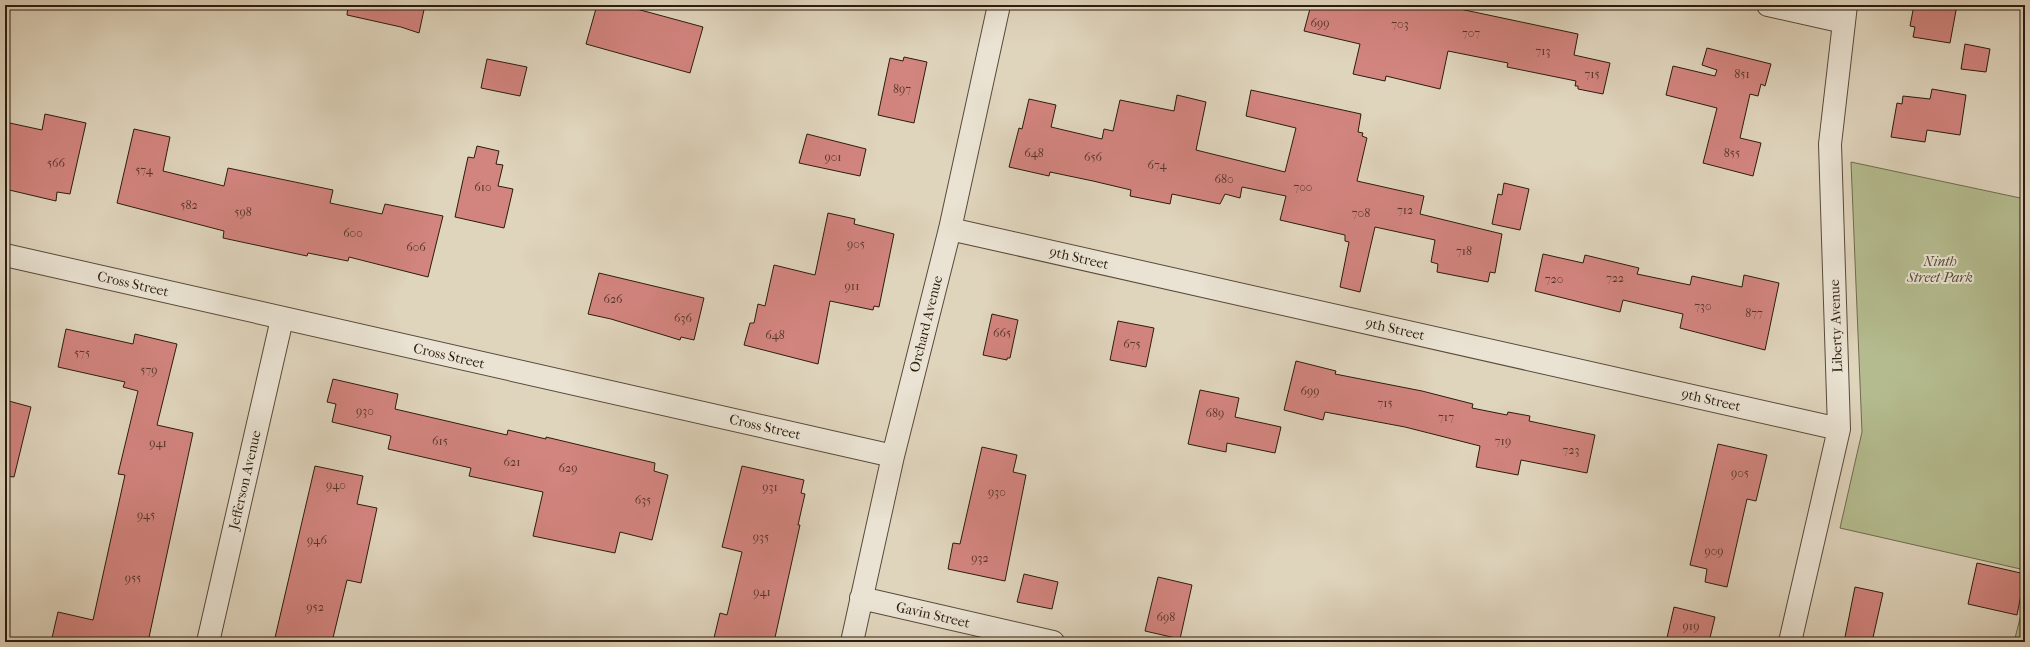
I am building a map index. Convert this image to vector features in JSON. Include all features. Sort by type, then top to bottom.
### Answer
[{"type":"street","name":"Orchard Avenue","points":[[852,642],[860,598],[893,456],[950,229],[999,5]]},
{"type":"street","points":[[1768,5],[1845,14]]},
{"type":"street","name":"Liberty Avenue","points":[[1790,642],[1839,429],[1830,144],[1845,14]]},
{"type":"street","name":"9th Street","points":[[950,229],[1839,429]]},
{"type":"street","name":"Cross Street","points":[[5,255],[282,319],[893,456]]},
{"type":"street","name":"Jefferson Avenue","points":[[208,642],[282,319]]},
{"type":"street","name":"Gavin Street","points":[[860,598],[1052,642]]},
{"type":"green space","name":"Ninth Street Park","points":[[1851,162],[2025,199],[2025,570],[1840,528],[1862,432]]},
{"type":"green space","points":[[2025,599],[2025,642],[2014,642]]},
{"type":"building","points":[[348,5],[425,5],[419,33],[401,27],[347,15]]},
{"type":"building","points":[[597,5],[622,5],[703,27],[690,73],[586,44]]},
{"type":"building","points":[[1311,5],[1441,5],[1578,34],[1574,55],[1610,63],[1603,94],[1578,89],[1578,86],[1575,86],[1576,81],[1507,67],[1508,63],[1448,51],[1440,89],[1386,76],[1385,81],[1353,74],[1360,44],[1304,31]]},
{"type":"building","points":[[1914,5],[1957,5],[1950,43],[1913,37],[1915,27],[1910,26]]},
{"type":"building","points":[[1965,44],[1990,49],[1986,72],[1961,69]]},
{"type":"building","points":[[1707,48],[1771,64],[1765,86],[1761,84],[1758,96],[1750,94],[1740,138],[1761,143],[1753,176],[1703,163],[1717,108],[1666,95],[1673,66],[1715,76],[1717,70],[1702,65]]},
{"type":"building","points":[[904,57],[927,62],[914,123],[878,115],[890,58],[903,61]]},
{"type":"building","points":[[487,59],[527,67],[520,96],[481,88]]},
{"type":"building","points":[[1932,89],[1966,95],[1960,135],[1927,130],[1925,142],[1891,137],[1897,103],[1902,104],[1903,96],[1930,99]]},
{"type":"building","points":[[1251,90],[1361,114],[1358,132],[1363,133],[1362,136],[1367,138],[1357,181],[1424,196],[1420,214],[1502,234],[1495,273],[1490,272],[1488,282],[1437,272],[1438,264],[1431,262],[1435,240],[1375,227],[1360,292],[1340,287],[1349,242],[1345,241],[1345,235],[1280,220],[1286,196],[1242,187],[1240,198],[1225,194],[1220,204],[1172,194],[1170,204],[1130,196],[1131,190],[1093,181],[1050,172],[1049,176],[1009,167],[1019,128],[1022,129],[1029,99],[1056,105],[1051,127],[1102,139],[1104,129],[1113,131],[1120,100],[1174,111],[1177,95],[1206,102],[1196,150],[1285,172],[1296,128],[1246,116]]},
{"type":"building","points":[[45,114],[86,123],[70,194],[57,192],[56,201],[5,189],[5,122],[42,130]]},
{"type":"building","points":[[134,129],[170,137],[163,171],[224,186],[228,168],[333,190],[330,203],[382,214],[385,204],[443,216],[428,277],[349,257],[348,261],[308,253],[307,256],[223,238],[224,231],[117,203]]},
{"type":"building","points":[[807,134],[866,149],[860,176],[799,163]]},
{"type":"building","points":[[477,146],[499,151],[496,164],[503,165],[498,186],[513,189],[504,228],[455,217],[468,157],[474,158]]},
{"type":"building","points":[[1504,183],[1529,189],[1520,230],[1492,224],[1498,194],[1502,195]]},
{"type":"building","points":[[828,213],[855,219],[854,224],[894,234],[879,307],[874,306],[873,310],[830,301],[818,364],[744,345],[750,323],[754,323],[758,304],[765,306],[774,265],[815,275]]},
{"type":"building","points":[[1543,254],[1583,263],[1585,255],[1639,268],[1637,274],[1690,285],[1692,276],[1742,287],[1744,275],[1779,283],[1765,350],[1680,328],[1683,314],[1623,300],[1620,312],[1535,291]]},
{"type":"building","points":[[599,273],[704,298],[694,340],[681,337],[680,340],[611,319],[588,314]]},
{"type":"building","points":[[992,314],[1018,320],[1010,358],[1007,358],[1007,360],[983,355]]},
{"type":"building","points":[[1118,321],[1154,328],[1146,367],[1110,360]]},
{"type":"building","points":[[66,329],[133,344],[135,334],[177,344],[157,425],[193,433],[148,642],[51,642],[58,612],[93,620],[125,475],[118,474],[138,391],[123,387],[125,382],[58,367]]},
{"type":"building","points":[[1296,361],[1336,371],[1335,374],[1422,391],[1473,404],[1472,408],[1507,415],[1508,412],[1530,416],[1529,421],[1595,435],[1587,473],[1521,460],[1518,475],[1476,467],[1480,446],[1405,427],[1325,412],[1323,420],[1284,410]]},
{"type":"building","points":[[333,379],[398,394],[395,409],[507,435],[508,430],[546,439],[546,437],[655,463],[654,471],[668,475],[652,540],[620,532],[615,553],[533,536],[543,492],[469,476],[471,468],[388,449],[391,436],[332,422],[336,404],[327,402]]},
{"type":"building","points":[[1200,390],[1239,398],[1235,417],[1281,427],[1275,453],[1227,443],[1226,452],[1188,444]]},
{"type":"building","points":[[5,400],[31,407],[14,477],[5,476]]},
{"type":"building","points":[[1718,444],[1767,455],[1756,501],[1747,499],[1727,587],[1705,582],[1707,569],[1690,565]]},
{"type":"building","points":[[982,447],[1017,455],[1013,472],[1026,475],[1005,581],[948,569],[953,543],[960,544]]},
{"type":"building","points":[[315,466],[363,476],[357,504],[377,508],[361,583],[347,580],[332,642],[274,642]]},
{"type":"building","points":[[742,466],[804,480],[801,493],[805,494],[798,525],[800,525],[774,642],[713,642],[720,613],[727,615],[742,552],[722,547]]},
{"type":"building","points":[[1977,563],[2025,574],[2017,615],[1968,604]]},
{"type":"building","points":[[1024,574],[1058,582],[1052,609],[1017,602]]},
{"type":"building","points":[[1158,577],[1192,585],[1180,639],[1145,631]]},
{"type":"building","points":[[1855,587],[1883,593],[1872,642],[1844,642]]},
{"type":"building","points":[[1674,607],[1715,617],[1709,642],[1666,642]]}]
